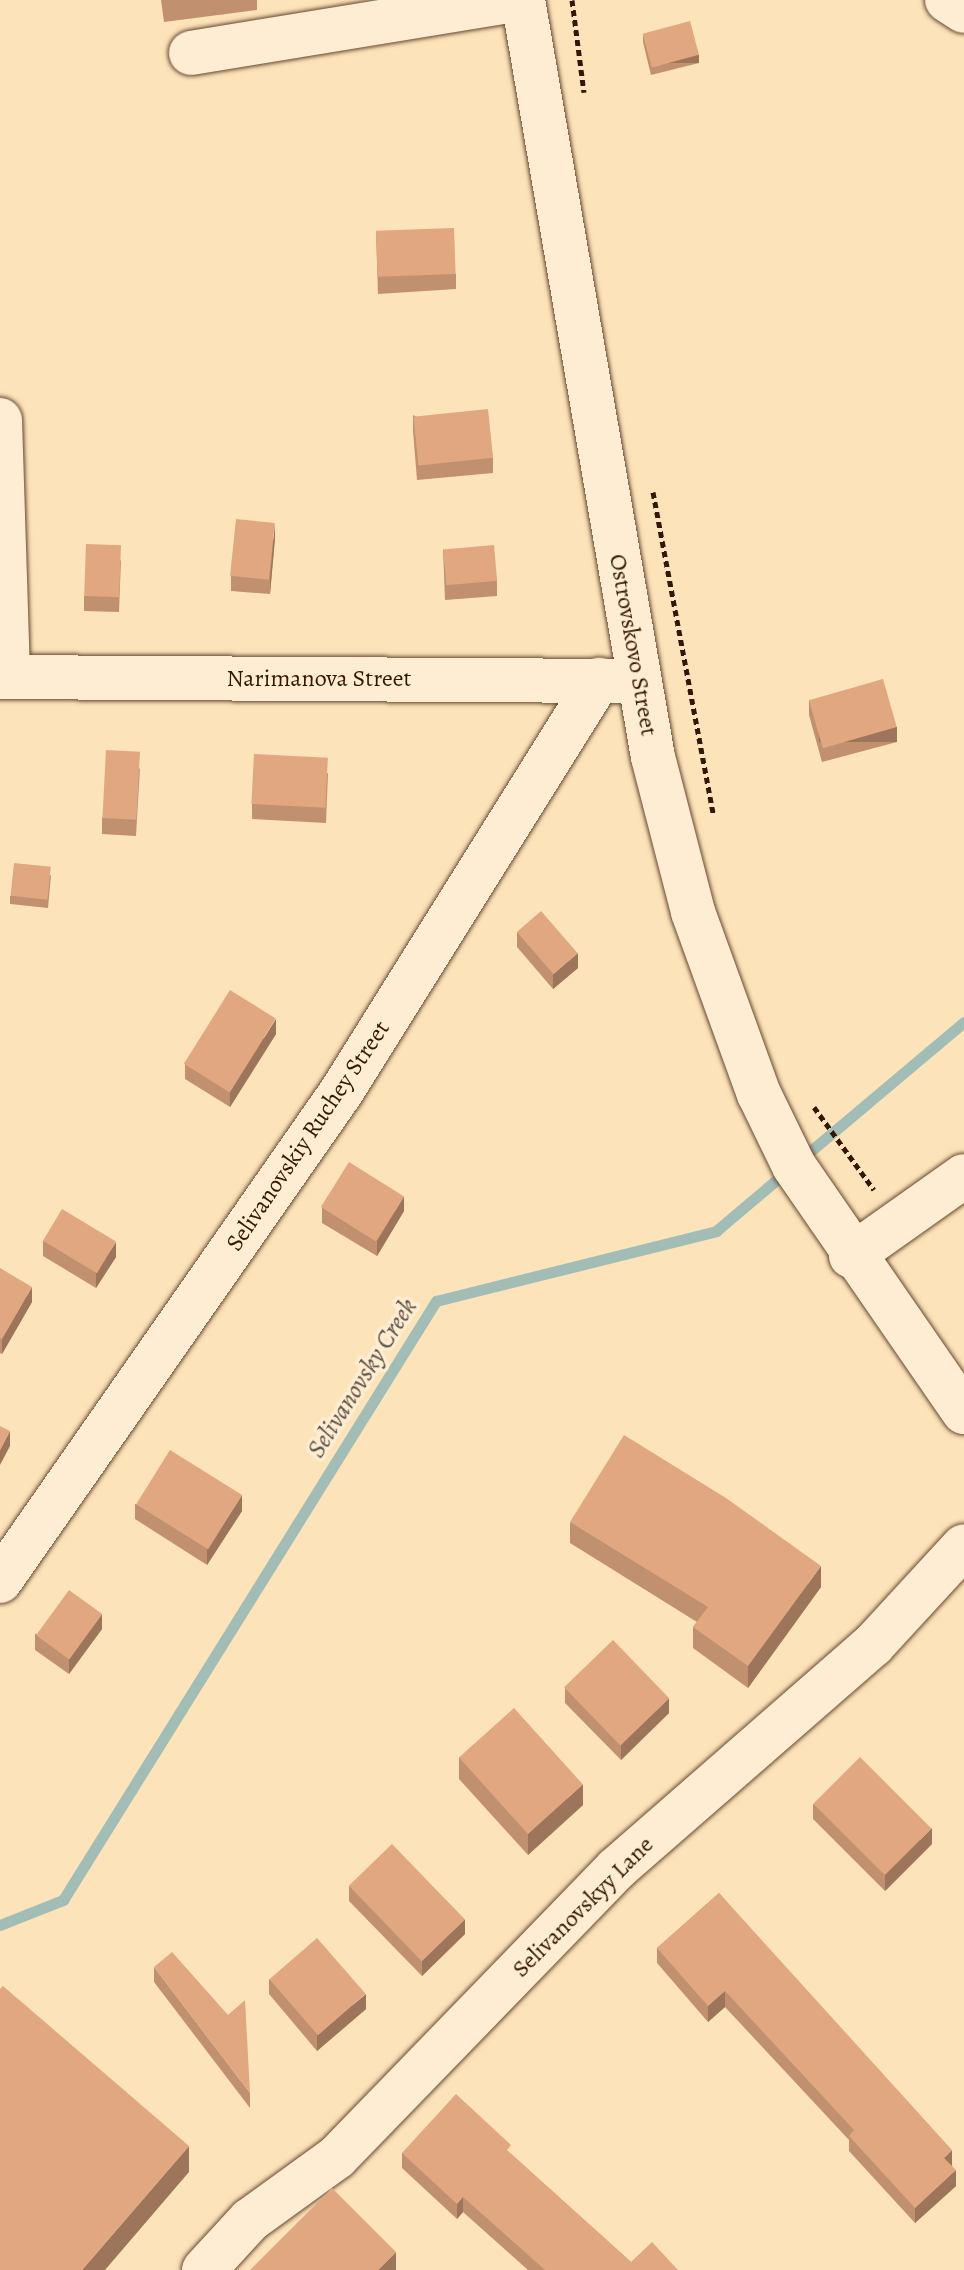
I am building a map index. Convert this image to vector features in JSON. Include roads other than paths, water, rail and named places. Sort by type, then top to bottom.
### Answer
[{"type":"street","points":[[191,53],[513,0]]},
{"type":"street","name":"Ostrovskovo Street","points":[[523,0],[619,681],[732,1023],[794,1166],[851,1256],[964,1412]]},
{"type":"street","points":[[947,0],[964,11]]},
{"type":"street","points":[[0,420],[4,677]]},
{"type":"street","name":"Narimanova Street","points":[[4,677],[619,681]]},
{"type":"street","name":"Selivanovskiy Ruchey Street","points":[[0,1581],[342,1091],[619,681]]},
{"type":"street","points":[[851,1256],[964,1176]]},
{"type":"street","name":"Selivanovskyy Lane","points":[[204,2270],[250,2220],[337,2157],[616,1869],[873,1645],[964,1546]]},
{"type":"waterway","name":"Selivanovsky Creek","points":[[800,1160],[964,1022]]},
{"type":"waterway","name":"Selivanovsky Creek","points":[[0,1925],[63,1900],[436,1301],[716,1231],[787,1171]]}]
